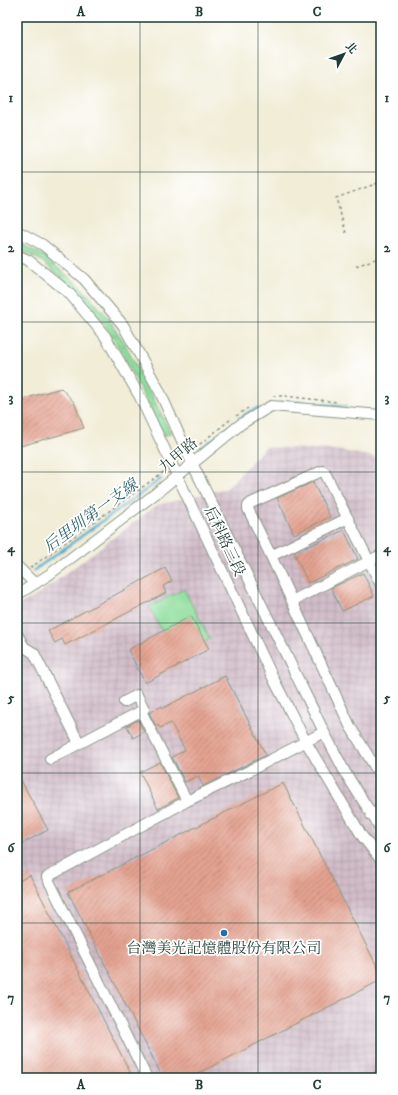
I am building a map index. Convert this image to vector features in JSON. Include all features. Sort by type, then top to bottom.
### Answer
[{"type":"main road","points":[[377,1078],[381,1075]]},
{"type":"street","name":"后科路三段","points":[[17,232],[43,245],[84,279],[123,325],[159,390],[192,463],[324,732],[346,774],[381,829]]},
{"type":"street","name":"后科路三段","points":[[17,255],[28,260],[69,293],[105,336],[140,398],[274,680],[306,742],[362,836],[381,860]]},
{"type":"street","name":"九甲路","points":[[17,595],[35,584],[155,494],[241,424],[271,406],[381,415]]},
{"type":"street","points":[[381,585],[327,475],[322,471],[251,503],[248,506],[248,510],[350,726],[381,777]]},
{"type":"street","points":[[271,556],[348,518]]},
{"type":"street","points":[[292,601],[381,555]]},
{"type":"street","points":[[17,566],[35,584]]},
{"type":"street","points":[[17,634],[24,647],[34,653],[80,743]]},
{"type":"street","points":[[50,759],[144,709],[137,695],[124,702]]},
{"type":"street","points":[[141,711],[187,801]]},
{"type":"street","points":[[147,1078],[46,877],[187,801],[253,770],[324,732]]},
{"type":"street","points":[[371,815],[381,810]]},
{"type":"path","points":[[346,232],[336,198],[381,182]]},
{"type":"path","points":[[356,266],[381,257]]},
{"type":"shaded area","points":[[265,447],[337,450],[381,458],[381,1078],[17,1078],[17,606],[37,595],[157,505],[227,488]]},
{"type":"green space","points":[[17,242],[44,256],[81,287],[104,313],[124,342],[171,433],[164,436],[120,349],[100,318],[78,292],[42,261],[17,248]]},
{"type":"green space","points":[[184,589],[210,639],[176,657],[149,607]]},
{"type":"building","points":[[61,388],[74,402],[84,428],[17,447],[17,401]]},
{"type":"building","points":[[313,482],[330,517],[294,534],[277,498]]},
{"type":"building","points":[[344,530],[358,559],[308,583],[294,553]]},
{"type":"building","points":[[165,568],[172,581],[163,586],[166,593],[65,645],[62,639],[55,643],[48,631]]},
{"type":"building","points":[[363,573],[374,596],[342,611],[331,588]]},
{"type":"building","points":[[191,616],[209,649],[145,683],[128,650]]},
{"type":"building","points":[[225,676],[266,755],[203,786],[198,776],[185,782],[172,757],[185,750],[171,723],[160,728],[158,725],[156,726],[149,713],[162,706],[163,708]]},
{"type":"building","points":[[138,720],[144,732],[133,738],[127,726]]},
{"type":"building","points":[[160,762],[178,798],[158,809],[140,772]]},
{"type":"building","points":[[17,773],[48,830],[17,846]]},
{"type":"building","name":"台灣美光記憶體股份有限公司","points":[[283,783],[381,974],[381,980],[197,1074],[200,1078],[163,1078],[68,892]]},
{"type":"building","points":[[30,875],[133,1078],[17,1078],[17,882]]},
{"type":"waterway","name":"后里圳第一支線","points":[[280,402],[307,402],[346,407]]},
{"type":"waterway","name":"后里圳第一支線","points":[[240,419],[249,412],[258,408]]},
{"type":"waterway","name":"后里圳第一支線","points":[[201,448],[235,423]]},
{"type":"waterway","name":"后里圳第一支線","points":[[33,571],[161,479]]},
{"type":"waterway","name":"后里圳第一支線","points":[[17,583],[22,580]]},
{"type":"place","name":"台灣美光記憶體股份有限公司","points":[[224,933]]}]
